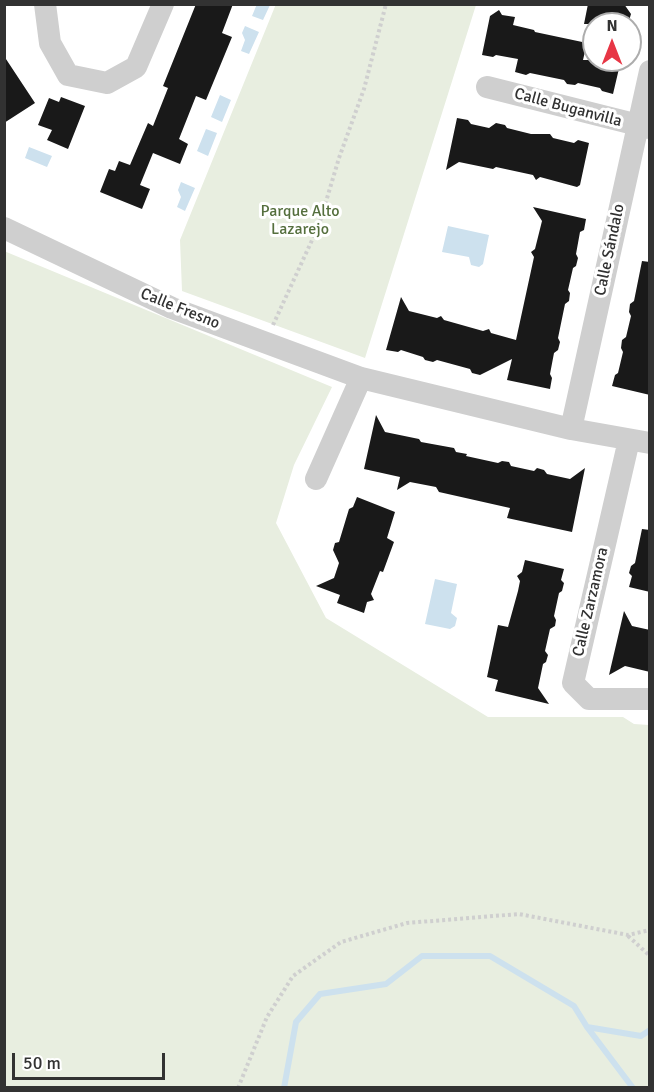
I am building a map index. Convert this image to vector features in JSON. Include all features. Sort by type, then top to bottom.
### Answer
[{"type":"street","points":[[45,4],[50,43],[68,75],[107,83],[136,67],[162,4]]},
{"type":"street","name":"Calle Sándalo","points":[[571,429],[643,127],[650,71]]},
{"type":"street","name":"Calle Buganvilla","points":[[487,87],[643,127]]},
{"type":"street","name":"Calle Fresno","points":[[4,228],[172,308],[362,378],[571,429],[639,441]]},
{"type":"street","points":[[316,479],[362,378]]},
{"type":"street","name":"Calle Zarzamora","points":[[639,441],[573,683],[589,699],[650,699]]},
{"type":"path","points":[[265,342],[319,225],[339,158],[364,89],[386,4]]},
{"type":"path","points":[[238,1088],[267,1017],[293,976],[340,942],[407,923],[519,914],[628,936],[650,930]]},
{"type":"path","points":[[628,936],[650,956]]},
{"type":"green space","name":"Parque Alto Lazarejo","points":[[276,4],[476,5],[365,358],[182,291],[180,240]]},
{"type":"green space","points":[[4,251],[332,387],[294,465],[276,523],[326,618],[488,717],[623,717],[634,724],[649,725],[649,1087],[5,1087]]},
{"type":"water","points":[[257,4],[270,5],[263,20],[252,16]]},
{"type":"water","points":[[245,26],[259,32],[249,54],[241,51],[245,40],[242,33]]},
{"type":"water","points":[[220,95],[231,100],[222,122],[211,117]]},
{"type":"water","points":[[206,129],[217,133],[208,156],[197,151]]},
{"type":"water","points":[[29,147],[52,156],[47,167],[25,158]]},
{"type":"water","points":[[181,182],[195,188],[185,211],[177,207],[181,197],[178,190]]},
{"type":"water","points":[[448,226],[489,235],[483,264],[479,267],[471,265],[469,257],[442,252]]},
{"type":"water","points":[[435,579],[457,584],[451,613],[457,618],[455,626],[450,629],[425,624]]},
{"type":"building","points":[[196,4],[233,4],[222,33],[232,37],[206,100],[196,96],[179,139],[188,144],[180,164],[153,153],[140,185],[150,189],[142,209],[100,192],[109,169],[115,171],[119,161],[130,165],[148,123],[153,126],[168,88],[163,86]]},
{"type":"building","points":[[588,4],[624,4],[630,12],[586,12]]},
{"type":"building","points":[[499,10],[502,15],[515,17],[513,25],[582,42],[582,72],[618,72],[613,94],[602,91],[600,88],[578,83],[567,84],[564,80],[515,72],[518,59],[482,55],[490,16]]},
{"type":"building","points":[[4,56],[35,103],[4,123]]},
{"type":"building","points":[[61,97],[85,106],[68,149],[47,140],[52,130],[38,125],[49,98],[59,102]]},
{"type":"building","points":[[457,118],[489,128],[496,123],[531,134],[550,134],[553,138],[574,143],[578,140],[589,143],[580,185],[577,187],[540,177],[536,180],[533,175],[459,162],[446,170]]},
{"type":"building","points":[[533,207],[586,219],[584,230],[580,232],[576,254],[578,258],[573,268],[568,290],[569,301],[565,304],[558,338],[560,342],[558,350],[554,353],[550,389],[507,380],[512,359],[480,375],[472,373],[470,369],[437,360],[433,362],[425,360],[423,357],[401,350],[398,352],[386,350],[401,297],[409,311],[437,318],[441,316],[444,320],[483,331],[489,329],[491,333],[516,340],[534,257],[531,252],[535,249],[542,221]]},
{"type":"building","points":[[642,261],[650,262],[650,395],[612,386],[615,375],[618,373],[623,352],[622,340],[626,337],[631,316],[630,304],[634,301]]},
{"type":"building","points":[[376,415],[385,432],[454,448],[456,452],[467,454],[466,456],[498,463],[509,462],[511,466],[534,471],[537,468],[544,470],[547,474],[570,479],[585,468],[572,532],[507,518],[510,508],[439,492],[436,487],[410,482],[397,490],[400,477],[364,469]]},
{"type":"building","points":[[357,497],[395,512],[387,538],[394,542],[383,572],[380,571],[371,594],[374,600],[367,602],[364,613],[337,603],[340,595],[316,586],[334,578],[339,563],[333,550],[335,543],[339,542],[349,509],[353,507]]},
{"type":"building","points":[[642,529],[650,530],[650,592],[629,587],[632,576],[629,573],[631,566],[635,563]]},
{"type":"building","points":[[525,560],[564,569],[561,580],[564,583],[559,593],[554,616],[555,626],[550,629],[545,651],[548,655],[543,664],[538,688],[549,704],[495,691],[498,680],[487,677],[498,625],[508,627],[520,581],[517,576],[522,572]]},
{"type":"building","points":[[624,611],[632,626],[650,630],[650,672],[625,666],[609,675]]},
{"type":"waterway","points":[[284,1088],[296,1022],[320,994],[386,984],[422,956],[490,956],[574,1006],[633,1088]]},
{"type":"waterway","points":[[587,1027],[641,1036],[650,1030]]}]
